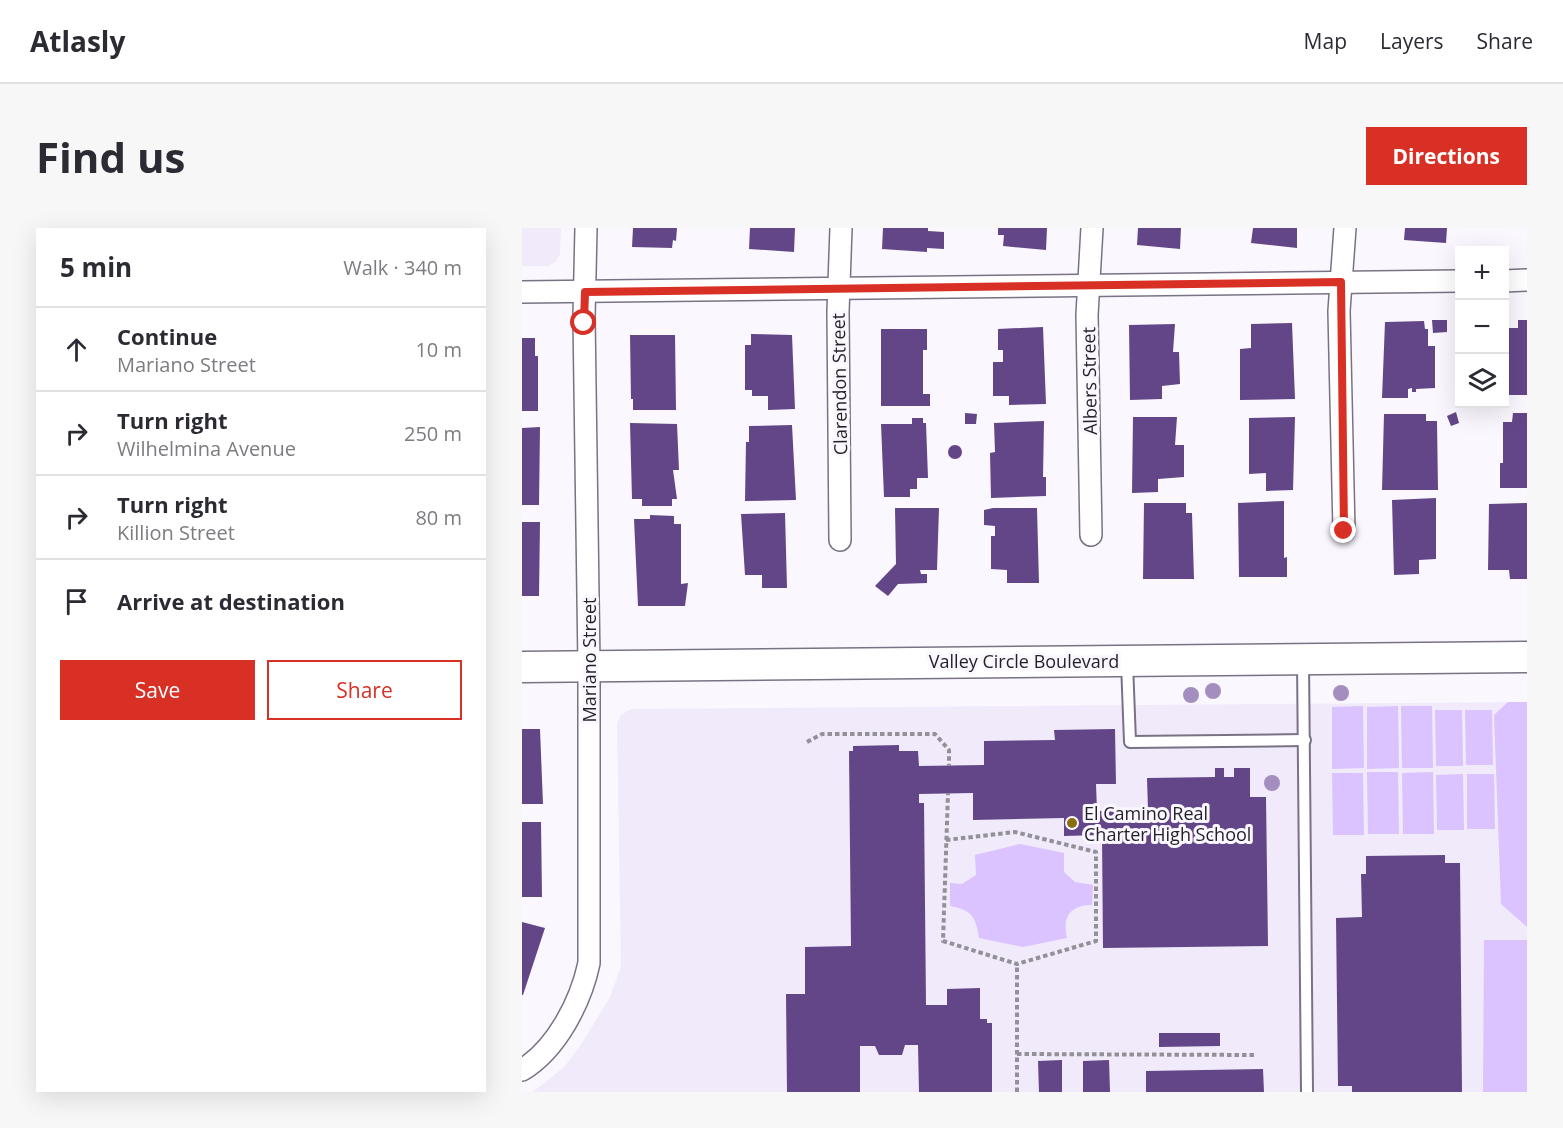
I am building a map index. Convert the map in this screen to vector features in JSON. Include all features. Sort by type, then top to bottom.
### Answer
[{"type":"main road","name":"Valley Circle Boulevard","points":[[522,667],[1527,657]]},
{"type":"street","name":"Mariano Street","points":[[522,1070],[531,1065],[555,1038],[584,986],[589,963],[586,228]]},
{"type":"street","name":"Clarendon Street","points":[[840,540],[838,290],[841,228]]},
{"type":"street","name":"Albers Street","points":[[1091,535],[1088,285],[1092,228]]},
{"type":"street","points":[[1344,531],[1341,282],[1345,228]]},
{"type":"street","points":[[1509,281],[1527,280]]},
{"type":"street","points":[[522,292],[1455,281]]},
{"type":"lane","points":[[1303,659],[1307,1092]]},
{"type":"lane","points":[[1126,660],[1130,742],[1305,740]]},
{"type":"path","points":[[807,742],[822,734],[935,734],[949,750],[950,766]]},
{"type":"path","points":[[946,840],[1015,832],[1096,852],[1096,940],[1017,964],[943,941],[946,840],[948,793]]},
{"type":"path","points":[[1017,964],[1017,1092]]},
{"type":"path","points":[[1017,1054],[1254,1055]]},
{"type":"shaded area","points":[[522,228],[561,228],[560,254],[556,261],[549,266],[522,266]]},
{"type":"shaded area","points":[[1508,702],[1527,702],[1527,927],[1501,904],[1494,715]]},
{"type":"shaded area","name":"El Camino Real Charter High School","points":[[1527,702],[1527,1092],[533,1092],[565,1066],[582,1043],[610,997],[621,966],[617,724],[621,715],[631,709]]},
{"type":"shaded area","points":[[1363,706],[1364,768],[1332,769],[1332,707]]},
{"type":"shaded area","points":[[1398,706],[1399,768],[1367,769],[1367,707]]},
{"type":"shaded area","points":[[1401,706],[1432,706],[1433,768],[1402,768]]},
{"type":"shaded area","points":[[1435,710],[1462,710],[1463,766],[1436,766]]},
{"type":"shaded area","points":[[1465,710],[1492,710],[1493,765],[1466,765]]},
{"type":"shaded area","points":[[1367,772],[1398,772],[1399,834],[1368,834]]},
{"type":"shaded area","points":[[1433,772],[1434,834],[1403,834],[1402,773]]},
{"type":"shaded area","points":[[1332,773],[1363,773],[1364,835],[1333,835]]},
{"type":"shaded area","points":[[1463,774],[1464,830],[1437,830],[1436,775]]},
{"type":"shaded area","points":[[1467,774],[1494,774],[1495,829],[1467,829]]},
{"type":"shaded area","points":[[1020,844],[1064,853],[1064,872],[1075,882],[1093,885],[1092,905],[1078,907],[1067,918],[1067,938],[1023,947],[979,938],[971,915],[950,906],[950,883],[962,884],[976,875],[975,855]]},
{"type":"shaded area","points":[[1484,940],[1527,940],[1527,1092],[1483,1092]]},
{"type":"building","points":[[633,228],[677,228],[676,241],[673,240],[672,248],[632,247]]},
{"type":"building","points":[[750,228],[795,228],[794,252],[749,249]]},
{"type":"building","points":[[883,228],[928,228],[928,231],[944,232],[944,249],[927,248],[927,252],[882,249]]},
{"type":"building","points":[[998,228],[1047,228],[1046,250],[1003,246],[1004,235],[998,235]]},
{"type":"building","points":[[1138,228],[1181,228],[1180,249],[1137,245]]},
{"type":"building","points":[[1253,228],[1297,228],[1297,248],[1251,243]]},
{"type":"building","points":[[1405,228],[1447,228],[1446,243],[1404,240]]},
{"type":"building","points":[[1432,320],[1447,320],[1447,332],[1433,333]]},
{"type":"building","points":[[1518,320],[1527,320],[1527,395],[1509,395],[1509,328],[1518,328]]},
{"type":"building","points":[[1424,321],[1425,329],[1428,329],[1428,346],[1435,346],[1435,388],[1416,389],[1416,392],[1412,392],[1412,388],[1408,389],[1408,398],[1382,398],[1385,322]]},
{"type":"building","points":[[1292,323],[1295,399],[1240,400],[1240,349],[1251,348],[1251,324]]},
{"type":"building","points":[[1175,324],[1173,352],[1179,352],[1180,384],[1162,386],[1162,399],[1130,400],[1129,325]]},
{"type":"building","points":[[1043,327],[1046,404],[1009,405],[1009,396],[993,396],[993,362],[1003,362],[1003,350],[998,350],[998,329]]},
{"type":"building","points":[[881,329],[927,329],[927,350],[923,350],[923,394],[930,394],[930,406],[881,406]]},
{"type":"building","points":[[751,334],[792,335],[795,409],[768,410],[768,396],[752,396],[752,390],[745,390],[745,345],[751,345]]},
{"type":"building","points":[[630,335],[675,335],[676,410],[633,410]]},
{"type":"building","points":[[522,338],[535,338],[535,356],[538,356],[538,411],[522,411]]},
{"type":"building","points":[[1456,412],[1459,423],[1451,426],[1447,416]]},
{"type":"building","points":[[965,413],[977,414],[976,424],[965,424]]},
{"type":"building","points":[[1513,413],[1527,413],[1527,488],[1500,488],[1500,463],[1503,463],[1503,422],[1512,422]]},
{"type":"building","points":[[1384,414],[1426,414],[1426,421],[1437,421],[1438,490],[1382,490]]},
{"type":"building","points":[[1133,417],[1177,417],[1175,445],[1184,445],[1184,477],[1158,479],[1158,492],[1132,493]]},
{"type":"building","points":[[1295,417],[1293,490],[1266,491],[1266,473],[1249,474],[1249,418]]},
{"type":"building","points":[[912,418],[923,418],[923,423],[926,423],[928,478],[917,478],[917,489],[910,489],[910,497],[884,497],[881,424],[912,424]]},
{"type":"building","points":[[1044,421],[1043,477],[1046,477],[1046,496],[991,498],[990,453],[995,452],[994,423]]},
{"type":"building","points":[[630,423],[677,424],[679,470],[673,470],[677,499],[672,499],[672,506],[642,506],[642,499],[632,499]]},
{"type":"building","points":[[792,425],[796,500],[745,501],[746,442],[749,442],[749,426]]},
{"type":"building","points":[[540,427],[539,505],[522,505],[522,428]]},
{"type":"building","points":[[955,445],[960,447],[962,452],[960,457],[955,459],[950,457],[948,452],[950,447]]},
{"type":"building","points":[[1436,498],[1436,559],[1419,560],[1419,574],[1394,575],[1392,500]]},
{"type":"building","points":[[1284,501],[1284,558],[1287,557],[1287,577],[1239,577],[1238,503]]},
{"type":"building","points":[[1144,503],[1186,503],[1186,513],[1192,513],[1194,579],[1143,579]]},
{"type":"building","points":[[1527,503],[1527,579],[1510,579],[1509,570],[1488,570],[1489,504]]},
{"type":"building","points":[[895,508],[939,508],[937,570],[920,570],[921,574],[927,574],[927,583],[898,584],[888,596],[875,586],[896,564]]},
{"type":"building","points":[[1037,508],[1039,583],[1007,583],[1007,570],[991,569],[991,536],[995,536],[995,526],[984,525],[984,510]]},
{"type":"building","points":[[785,513],[787,588],[762,588],[762,575],[745,575],[741,514]]},
{"type":"building","points":[[650,515],[674,516],[674,524],[681,524],[681,584],[688,583],[685,606],[638,606],[634,519],[650,519]]},
{"type":"building","points":[[522,522],[540,522],[539,596],[522,596]]},
{"type":"building","points":[[522,729],[540,729],[543,804],[522,804]]},
{"type":"building","points":[[1115,729],[1116,784],[1096,784],[1097,811],[1148,810],[1147,778],[1215,777],[1215,768],[1224,768],[1224,777],[1234,777],[1234,768],[1250,768],[1250,797],[1266,797],[1268,946],[1103,948],[1102,835],[1064,836],[1064,818],[973,820],[973,793],[919,794],[919,803],[924,803],[926,1005],[947,1005],[947,989],[980,988],[980,1019],[987,1019],[987,1023],[992,1023],[992,1092],[919,1092],[918,1045],[905,1045],[902,1055],[879,1055],[875,1046],[860,1046],[860,1092],[787,1092],[786,994],[805,994],[805,947],[851,946],[849,751],[853,751],[853,746],[899,745],[899,751],[918,751],[919,766],[984,765],[984,741],[1055,740],[1054,730]]},
{"type":"building","points":[[522,822],[541,822],[542,897],[522,897]]},
{"type":"building","points":[[1445,855],[1445,863],[1460,863],[1462,1092],[1352,1092],[1352,1086],[1338,1086],[1336,918],[1362,917],[1361,874],[1366,874],[1366,856]]},
{"type":"building","points":[[522,922],[545,928],[523,995],[522,995]]},
{"type":"building","points":[[1159,1033],[1220,1033],[1220,1046],[1159,1047]]},
{"type":"building","points":[[1062,1060],[1062,1092],[1039,1092],[1038,1061]]},
{"type":"building","points":[[1109,1060],[1110,1092],[1083,1092],[1083,1061]]},
{"type":"building","points":[[1263,1069],[1264,1092],[1146,1092],[1146,1071]]},
{"type":"place","name":"El Camino Real Charter High School","points":[[1072,823]]},
{"type":"route","points":[[584,323],[585,292],[1341,282],[1339,311],[1344,531]]}]
